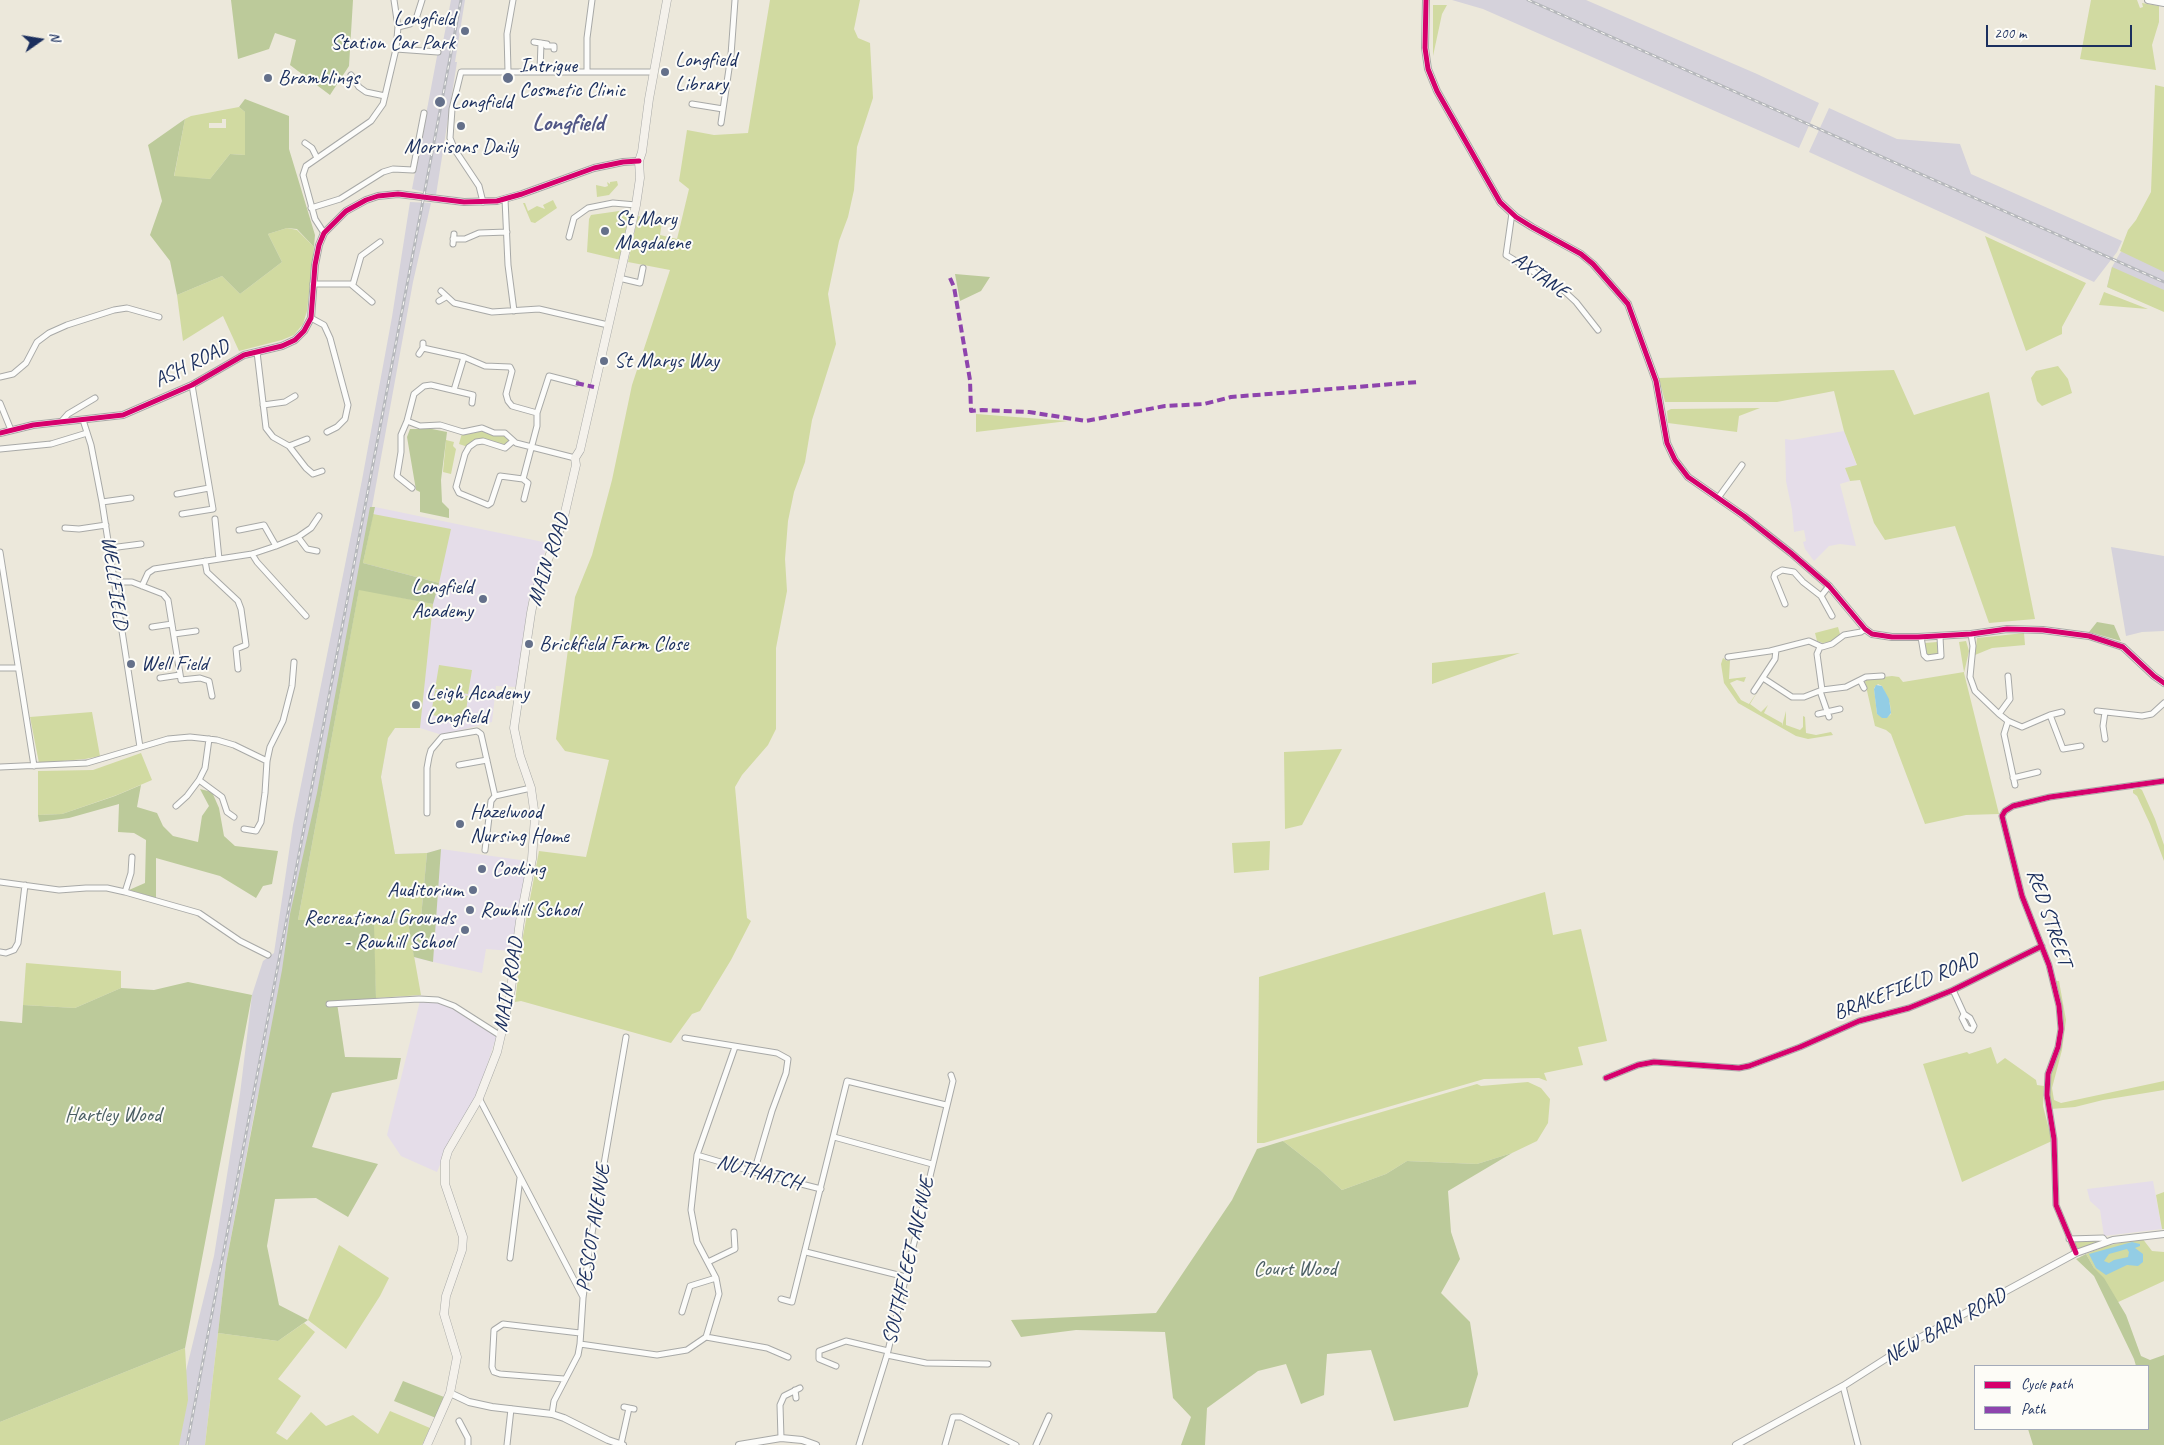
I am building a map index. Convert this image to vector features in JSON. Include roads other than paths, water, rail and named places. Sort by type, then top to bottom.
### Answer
[{"type":"main road","name":"MAIN ROAD","points":[[427,1445],[450,1393],[457,1357],[455,1346],[445,1324],[444,1305],[463,1244],[459,1224],[447,1193],[444,1174],[448,1151],[479,1098],[501,1036],[510,996],[520,921],[532,860],[535,817],[531,788],[516,742],[515,715],[534,593],[563,521],[576,466],[575,458],[580,450],[636,205],[640,178],[639,161],[667,0]]},
{"type":"street","points":[[324,233],[315,219],[311,208],[303,175],[306,166],[371,121],[383,104],[396,49],[398,27],[394,0]]},
{"type":"street","points":[[398,27],[410,24],[416,19],[422,0]]},
{"type":"street","points":[[508,71],[507,34],[513,0]]},
{"type":"street","points":[[587,72],[586,38],[592,0]]},
{"type":"street","points":[[721,123],[731,55],[735,0]]},
{"type":"street","points":[[1426,0],[1425,48],[1428,70],[1437,91],[1500,202],[1532,228],[1580,254],[1593,264],[1624,298],[1636,322],[1656,381],[1665,435],[1673,457],[1688,477],[1756,525],[1829,586],[1865,629],[1880,636],[1940,636],[2008,629],[2043,630],[2089,636],[2123,647],[2164,683]]},
{"type":"street","points":[[2148,0],[2164,3]]},
{"type":"street","points":[[540,71],[537,43],[554,46],[554,49]]},
{"type":"street","points":[[396,49],[438,52]]},
{"type":"street","points":[[483,202],[478,186],[451,142],[453,104],[459,76],[462,71],[653,72]]},
{"type":"street","points":[[351,75],[359,87],[366,92],[384,96]]},
{"type":"street","points":[[692,104],[723,109]]},
{"type":"street","points":[[311,208],[340,198],[383,172],[413,170],[424,113]]},
{"type":"street","points":[[305,143],[312,148],[317,158]]},
{"type":"street","name":"ASH ROAD","points":[[0,433],[60,422],[123,415],[192,385],[214,374],[233,361],[257,352],[282,346],[295,340],[304,331],[310,318],[319,245],[324,233],[346,211],[361,202],[378,196],[406,195],[455,201],[483,202],[504,199],[589,169],[623,162],[639,161]]},
{"type":"street","points":[[504,199],[508,263],[514,311]]},
{"type":"street","points":[[569,237],[574,218],[588,208],[613,203],[636,205]]},
{"type":"street","name":"AXTANE","points":[[1512,213],[1506,255],[1562,289],[1576,302],[1598,330]]},
{"type":"street","points":[[453,239],[465,239],[479,233],[506,232]]},
{"type":"street","points":[[352,284],[355,281],[360,258],[378,246]]},
{"type":"street","points":[[619,278],[640,282],[643,268]]},
{"type":"street","points":[[313,284],[352,284],[372,302]]},
{"type":"street","points":[[441,291],[454,303],[492,312],[542,309],[608,325]]},
{"type":"street","points":[[439,301],[446,297]]},
{"type":"street","points":[[0,377],[13,374],[26,363],[37,342],[49,333],[67,325],[114,310],[127,308],[159,317]]},
{"type":"street","points":[[310,318],[324,325],[330,338],[348,405],[344,419],[337,427],[328,432]]},
{"type":"street","points":[[419,354],[423,346],[485,366],[510,367],[512,371],[506,394],[508,401],[512,406],[537,413]]},
{"type":"street","points":[[257,352],[266,428],[273,437],[289,446],[313,474],[322,471]]},
{"type":"street","points":[[454,390],[464,358]]},
{"type":"street","points":[[523,479],[536,426],[537,413],[549,376],[576,382]]},
{"type":"street","points":[[182,514],[213,509],[192,385]]},
{"type":"street","points":[[412,488],[397,476],[401,452],[401,435],[414,394],[424,386],[431,385],[473,395],[472,403]]},
{"type":"street","points":[[263,406],[285,402],[295,396]]},
{"type":"street","points":[[60,422],[68,414],[94,398]]},
{"type":"street","points":[[0,403],[7,415],[11,430]]},
{"type":"street","name":"WELLFIELD","points":[[83,420],[91,445],[110,548],[140,748]]},
{"type":"street","points":[[407,421],[421,426],[440,425],[462,432],[482,428],[494,433],[506,433],[513,441],[575,458]]},
{"type":"street","points":[[0,449],[51,444],[87,433]]},
{"type":"street","points":[[289,446],[307,439]]},
{"type":"street","points":[[513,441],[505,448],[485,442],[471,445],[465,454],[456,487],[459,493],[488,505],[492,503],[500,476],[523,479],[528,483],[524,499]]},
{"type":"street","points":[[1718,498],[1742,466]]},
{"type":"street","points":[[177,494],[209,488]]},
{"type":"street","points":[[102,502],[131,498]]},
{"type":"street","points":[[142,586],[148,572],[154,569],[252,554],[276,546],[298,537],[311,528],[319,516]]},
{"type":"street","points":[[215,520],[219,560]]},
{"type":"street","points":[[65,528],[75,529],[106,525]]},
{"type":"street","points":[[238,530],[264,525],[276,546]]},
{"type":"street","points":[[298,537],[307,549],[317,551]]},
{"type":"street","points":[[110,548],[141,544]]},
{"type":"street","points":[[0,552],[34,766]]},
{"type":"street","points":[[252,554],[256,562],[306,616]]},
{"type":"street","points":[[205,562],[207,572],[238,601],[241,609],[246,645],[236,649],[238,669]]},
{"type":"street","points":[[1785,604],[1774,577],[1775,574],[1782,570],[1794,572],[1821,596],[1832,616]]},
{"type":"street","points":[[114,582],[132,582],[163,594],[168,600],[180,680],[200,678],[209,681],[212,696]]},
{"type":"street","points":[[1821,596],[1829,586]]},
{"type":"street","points":[[152,627],[172,624]]},
{"type":"street","points":[[1728,657],[1776,650],[1809,641],[1820,647],[1832,644],[1844,635],[1861,632],[1865,629]]},
{"type":"street","points":[[174,634],[196,631]]},
{"type":"street","points":[[1971,634],[1973,646],[1970,677],[1976,691],[1998,714],[2022,727],[2050,714],[2062,712]]},
{"type":"street","points":[[1920,637],[1924,657],[1929,658],[1941,655],[1940,636]]},
{"type":"street","points":[[1820,647],[1817,654],[1821,691],[1829,714]]},
{"type":"street","points":[[1754,691],[1775,659],[1776,650]]},
{"type":"street","points":[[244,829],[256,831],[259,827],[265,793],[267,760],[270,747],[284,721],[292,686],[294,662]]},
{"type":"street","points":[[0,668],[18,668]]},
{"type":"street","points":[[160,678],[180,675]]},
{"type":"street","points":[[1763,678],[1792,696],[1804,697],[1821,691],[1843,688],[1867,677],[1882,676]]},
{"type":"street","points":[[1998,714],[2010,699],[2008,676]]},
{"type":"street","points":[[1860,680],[1864,688]]},
{"type":"street","points":[[2097,711],[2140,716],[2149,715],[2164,704]]},
{"type":"street","points":[[2160,708],[2164,713]]},
{"type":"street","points":[[1818,714],[1829,714],[1840,709]]},
{"type":"street","points":[[2105,712],[2105,738]]},
{"type":"street","points":[[2050,714],[2063,749],[2081,746]]},
{"type":"street","points":[[2008,721],[2004,734],[2015,785]]},
{"type":"street","points":[[2104,732],[2110,730]]},
{"type":"street","points":[[427,813],[427,768],[429,757],[431,750],[442,737],[477,731],[480,734],[495,796]]},
{"type":"street","points":[[0,767],[87,763],[168,738],[190,737],[234,745],[267,760]]},
{"type":"street","points":[[176,806],[187,796],[205,768],[208,740]]},
{"type":"street","points":[[459,765],[487,760]]},
{"type":"street","points":[[2013,778],[2038,772]]},
{"type":"street","points":[[199,780],[222,797],[227,812],[234,817]]},
{"type":"street","name":"RED STREET","points":[[2076,1254],[2058,1214],[2055,1199],[2054,1138],[2047,1095],[2048,1074],[2058,1048],[2060,1016],[2052,974],[2020,888],[2003,825],[2003,813],[2014,806],[2050,797],[2164,781]]},
{"type":"street","points":[[485,850],[491,801],[495,796],[531,788]]},
{"type":"street","points":[[125,892],[131,873],[132,857]]},
{"type":"street","points":[[0,882],[59,890],[107,888],[125,892],[199,913],[240,940],[268,955]]},
{"type":"street","points":[[0,952],[6,953],[14,950],[18,943],[25,885]]},
{"type":"street","name":"BRAKEFIELD ROAD","points":[[1606,1078],[1638,1065],[1654,1062],[1739,1068],[1749,1066],[1800,1047],[1859,1021],[1909,1008],[1953,990],[2042,946]]},
{"type":"street","points":[[1953,990],[1964,1014]]},
{"type":"street","points":[[329,1004],[419,999],[438,1000],[454,1006],[501,1036]]},
{"type":"street","name":"PESCOT AVENUE","points":[[552,1414],[554,1401],[578,1355],[583,1298],[597,1200],[626,1037]]},
{"type":"street","points":[[685,1038],[777,1053],[788,1059],[786,1073],[772,1111],[754,1172]]},
{"type":"street","points":[[580,1344],[657,1355],[687,1350],[706,1337],[718,1294],[716,1278],[697,1242],[691,1210],[697,1155],[735,1047]]},
{"type":"street","name":"SOUTHFLEET AVENUE","points":[[859,1445],[888,1353],[953,1080],[952,1075]]},
{"type":"street","points":[[781,1299],[792,1302],[806,1252],[847,1081],[946,1105]]},
{"type":"street","points":[[479,1098],[583,1298]]},
{"type":"street","points":[[834,1137],[932,1164]]},
{"type":"street","name":"NUTHATCH","points":[[697,1155],[821,1189]]},
{"type":"street","points":[[510,1258],[520,1177]]},
{"type":"street","points":[[708,1262],[735,1249],[734,1232]]},
{"type":"street","name":"NEW BARN ROAD","points":[[1736,1445],[1843,1386],[1912,1342],[2076,1254],[2106,1242],[2164,1234]]},
{"type":"street","points":[[2069,1239],[2102,1238],[2106,1242]]},
{"type":"street","points":[[806,1252],[906,1277]]},
{"type":"street","points":[[682,1312],[690,1286],[716,1278]]},
{"type":"street","points":[[564,1379],[494,1372],[492,1367],[494,1330],[502,1324],[580,1334]]},
{"type":"street","points":[[706,1337],[767,1348],[788,1357]]},
{"type":"street","points":[[836,1366],[819,1359],[819,1351],[846,1341],[926,1363],[988,1364]]},
{"type":"street","points":[[1843,1386],[1858,1445]]},
{"type":"street","points":[[781,1438],[780,1405],[784,1396],[800,1388]]},
{"type":"street","points":[[794,1390],[796,1398]]},
{"type":"street","points":[[450,1393],[469,1402],[552,1414],[564,1418],[607,1442],[622,1445],[629,1408]]},
{"type":"street","points":[[507,1445],[511,1409]]},
{"type":"street","points":[[1036,1445],[1050,1416]]},
{"type":"street","points":[[945,1445],[953,1417],[961,1417],[1016,1445]]},
{"type":"street","points":[[459,1421],[468,1438],[468,1445]]},
{"type":"street","points":[[739,1445],[781,1438],[802,1440],[816,1445]]},
{"type":"water","points":[[1876,685],[1882,686],[1889,699],[1891,713],[1887,718],[1882,718],[1877,714],[1874,689]]},
{"type":"water","points":[[2132,1242],[2140,1244],[2140,1246],[2135,1248],[2143,1254],[2143,1262],[2138,1266],[2127,1265],[2106,1275],[2096,1268],[2089,1254]],"holes":[[[2127,1249],[2129,1252],[2128,1257],[2109,1263],[2104,1261],[2109,1254]]]},
{"type":"railway","points":[[187,1445],[461,0]]},
{"type":"railway","points":[[1528,0],[2164,282]]},
{"type":"place","name":"Longfield Station Car Park","points":[[465,31]]},
{"type":"place","name":"Longfield Library","points":[[665,72]]},
{"type":"place","name":"Bramblings","points":[[268,78]]},
{"type":"place","name":"Intrigue Cosmetic Clinic","points":[[508,78]]},
{"type":"place","name":"Longfield","points":[[440,102]]},
{"type":"place","name":"Morrisons Daily","points":[[461,126]]},
{"type":"place","name":"St Mary Magdalene","points":[[605,231]]},
{"type":"place","name":"St Marys Way","points":[[604,361]]},
{"type":"place","name":"Longfield Academy","points":[[483,599]]},
{"type":"place","name":"Brickfield Farm Close","points":[[529,644]]},
{"type":"place","name":"Well Field","points":[[131,664]]},
{"type":"place","name":"Leigh Academy Longfield","points":[[416,705]]},
{"type":"place","name":"Hazelwood Nursing Home","points":[[460,824]]},
{"type":"place","name":"Cooking","points":[[482,869]]},
{"type":"place","name":"Auditorium","points":[[473,890]]},
{"type":"place","name":"Rowhill School","points":[[470,910]]},
{"type":"place","name":"Recreational Grounds - Rowhill School","points":[[465,930]]},
{"type":"district","name":"Longfield","points":[[568,124]]},
{"type":"park label","name":"Hartley Wood","points":[[113,1115]]},
{"type":"park label","name":"Court Wood","points":[[1295,1269]]}]
